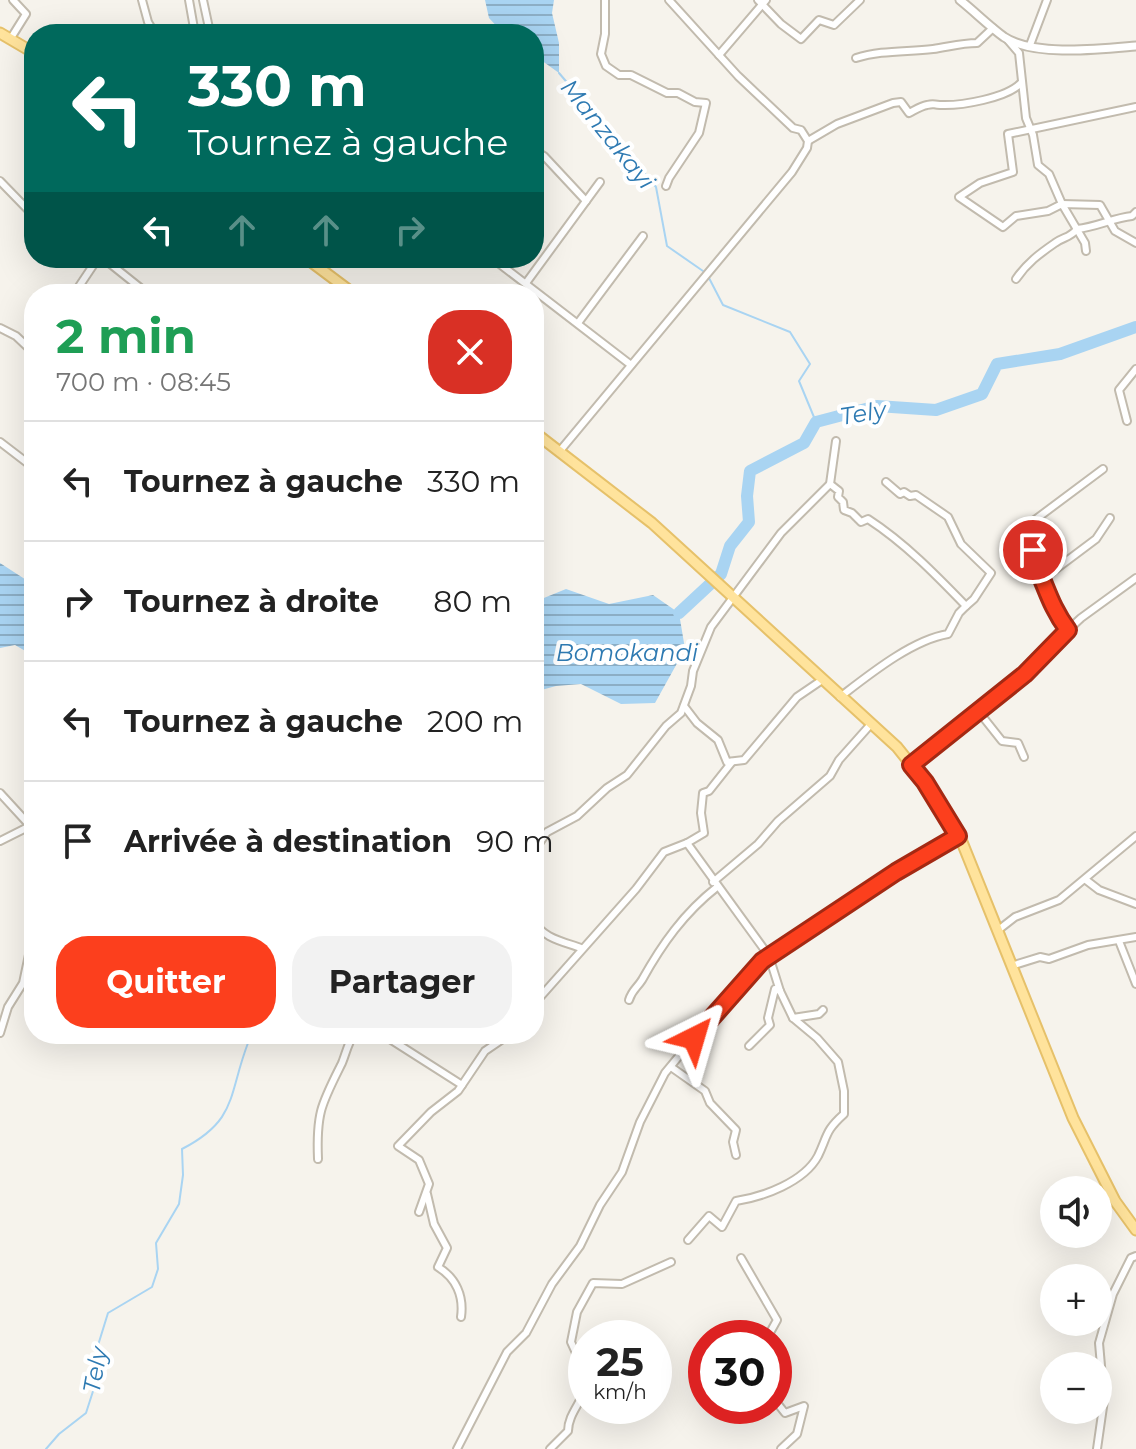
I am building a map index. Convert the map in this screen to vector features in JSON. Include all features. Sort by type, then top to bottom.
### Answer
[{"type":"main road","points":[[0,33],[24,46]]},
{"type":"main road","points":[[319,268],[341,284]]},
{"type":"main road","points":[[544,440],[652,523],[897,747],[925,782],[958,836],[1073,1118],[1115,1201],[1136,1230]]},
{"type":"street","points":[[11,38],[26,14],[13,0]]},
{"type":"street","points":[[142,0],[149,24]]},
{"type":"street","points":[[189,0],[193,24]]},
{"type":"street","points":[[203,0],[208,24]]},
{"type":"street","points":[[605,0],[605,34],[601,54],[606,66],[619,75],[631,75],[667,93],[678,93],[695,102],[706,103],[699,133],[666,186]]},
{"type":"street","points":[[559,452],[792,172],[807,148],[808,141],[801,130],[793,128],[775,111],[669,0]]},
{"type":"street","points":[[719,55],[762,1],[781,24],[801,39],[819,20],[834,25],[860,0]]},
{"type":"street","points":[[960,0],[1019,53],[1026,118],[1038,165],[1049,174],[1085,243],[1086,251]]},
{"type":"street","points":[[1030,45],[1047,0]]},
{"type":"street","points":[[856,58],[876,52],[896,53],[977,43],[993,28]]},
{"type":"street","points":[[1007,39],[1040,48],[1136,46]]},
{"type":"street","points":[[808,141],[837,124],[893,103],[901,102],[909,113],[930,104],[942,106],[997,97],[1014,91],[1021,83]]},
{"type":"street","points":[[1136,107],[1008,134],[1013,172],[980,183],[959,197],[1003,227],[1016,216],[1048,211],[1062,204],[1100,205],[1115,231],[1136,243]]},
{"type":"street","points":[[544,156],[586,201]]},
{"type":"street","points":[[0,181],[24,206]]},
{"type":"street","points":[[544,258],[600,182]]},
{"type":"street","points":[[0,197],[10,191]]},
{"type":"street","points":[[1016,279],[1030,259],[1056,242],[1072,236],[1077,229],[1132,216],[1136,212]]},
{"type":"street","points":[[578,323],[643,236]]},
{"type":"street","points":[[113,268],[135,284]]},
{"type":"street","points":[[506,268],[526,283],[537,268]]},
{"type":"street","points":[[544,297],[631,365]]},
{"type":"street","points":[[0,328],[24,343]]},
{"type":"street","points":[[1127,421],[1119,390],[1136,369]]},
{"type":"street","points":[[544,836],[577,816],[607,788],[627,775],[666,726],[681,713],[693,671],[711,627],[781,533],[830,484],[836,441]]},
{"type":"street","points":[[0,442],[24,460]]},
{"type":"street","points":[[1068,630],[1040,581],[1031,555],[1033,550],[1020,531],[1103,469]]},
{"type":"street","points":[[840,697],[889,660],[936,636],[948,634],[959,613],[974,599],[991,573],[961,544],[948,517],[916,495],[900,494],[886,482]]},
{"type":"street","points":[[830,484],[839,491],[838,497],[843,502],[844,510],[861,522],[868,519],[882,528],[951,588],[966,606]]},
{"type":"street","points":[[1040,581],[1096,539],[1110,518]]},
{"type":"street","points":[[911,765],[1025,674],[1068,630],[1136,578]]},
{"type":"street","points":[[684,706],[697,723],[718,740],[727,762],[744,760],[797,697],[822,680]]},
{"type":"street","points":[[979,712],[1002,741],[1018,743],[1024,757]]},
{"type":"street","points":[[629,1000],[648,965],[689,911],[778,821],[830,776],[839,760],[871,724]]},
{"type":"street","points":[[544,992],[636,889],[664,852],[704,833],[701,813],[703,793],[709,791],[732,762]]},
{"type":"street","points":[[0,793],[24,818]]},
{"type":"street","points":[[0,841],[24,831]]},
{"type":"street","points":[[457,1449],[507,1352],[526,1333],[552,1284],[580,1246],[600,1205],[622,1172],[640,1122],[671,1067],[730,996],[769,956],[916,859],[958,836]]},
{"type":"street","points":[[997,931],[1015,917],[1059,900],[1136,836]]},
{"type":"street","points":[[687,843],[769,956],[793,1018],[817,1038],[838,1062],[844,1091],[844,1114],[828,1129],[817,1158],[806,1170],[771,1193],[736,1201],[722,1227],[709,1216],[688,1240]]},
{"type":"street","points":[[1086,880],[1099,890],[1136,904]]},
{"type":"street","points":[[544,933],[581,948]]},
{"type":"street","points":[[1011,966],[1040,957],[1049,959],[1088,945],[1136,937]]},
{"type":"street","points":[[1119,941],[1136,988]]},
{"type":"street","points":[[0,1033],[8,1007],[24,978]]},
{"type":"street","points":[[749,1046],[768,1029],[772,998],[775,989],[780,991]]},
{"type":"street","points":[[793,1018],[819,1014],[823,1010]]},
{"type":"street","points":[[318,1159],[316,1132],[319,1113],[349,1044]]},
{"type":"street","points":[[398,1044],[462,1085]]},
{"type":"street","points":[[419,1212],[429,1184],[419,1160],[398,1146],[462,1085],[485,1051],[496,1044]]},
{"type":"street","points":[[671,1067],[705,1091],[710,1103],[736,1130],[733,1142],[736,1155]]},
{"type":"street","points":[[702,1099],[705,1091]]},
{"type":"street","points":[[427,1190],[434,1224],[447,1248],[438,1267],[450,1276],[460,1291],[463,1306],[461,1317]]},
{"type":"street","points":[[1097,1449],[1104,1400],[1099,1343],[1113,1294],[1131,1258],[1136,1256]]},
{"type":"street","points":[[741,1258],[777,1320]]},
{"type":"street","points":[[575,1320],[593,1283],[622,1284],[671,1262]]},
{"type":"street","points":[[781,1449],[797,1434],[804,1406],[792,1410]]},
{"type":"street","points":[[550,1449],[568,1431],[568,1424]]},
{"type":"water","points":[[485,0],[554,0],[552,13],[559,43],[559,73],[544,62],[544,24],[495,24],[489,18]]},
{"type":"water","points":[[0,563],[24,579],[24,650],[15,645],[0,648]]},
{"type":"water","name":"Bomokandi","points":[[566,589],[609,604],[653,595],[679,613],[685,649],[655,703],[621,704],[581,684],[544,689],[544,598]]},
{"type":"waterway","name":"Manzakayi","points":[[559,73],[656,187],[667,246],[703,271]]},
{"type":"waterway","name":"Manzakayi","points":[[709,278],[723,305],[790,332],[810,364],[799,381],[816,422]]},
{"type":"waterway","name":"Tely","points":[[679,613],[721,574],[730,546],[749,522],[747,496],[750,471],[804,443],[816,422],[877,406],[936,410],[982,394],[997,364],[1060,354],[1136,327]]},
{"type":"waterway","name":"Tely","points":[[46,1449],[59,1434],[86,1413],[95,1385],[95,1355],[108,1313],[152,1287],[158,1269],[156,1243],[179,1204],[183,1175],[182,1149],[213,1128],[222,1116],[248,1044]]},
{"type":"route","points":[[694,1038],[762,961],[926,852],[958,836],[911,765],[1025,674],[1068,630],[1040,581],[1031,555],[1033,550]]}]
